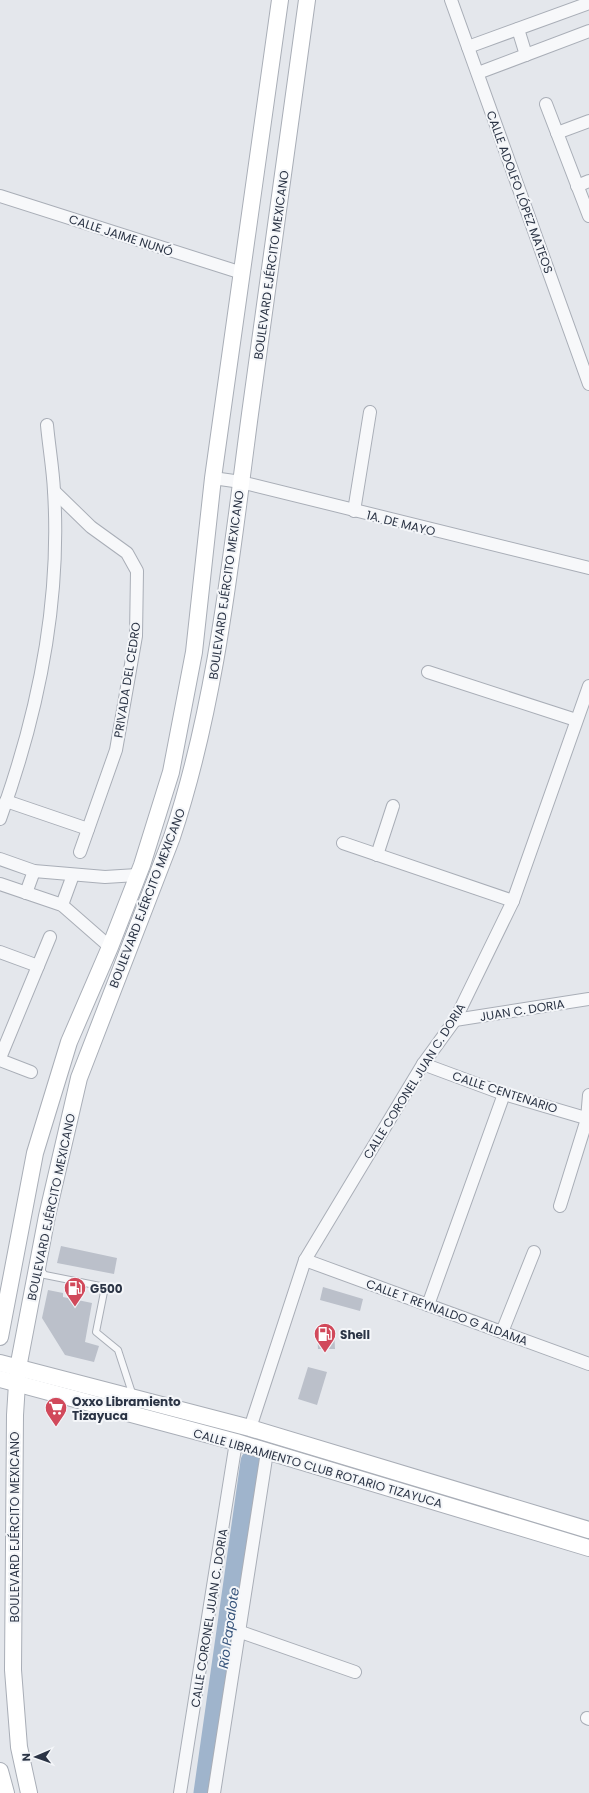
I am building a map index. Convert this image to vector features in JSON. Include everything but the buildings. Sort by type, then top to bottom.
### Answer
[{"type":"main road","name":"BOULEVARD EJÉRCITO MEXICANO","points":[[0,1337],[35,1153],[69,1042],[110,947],[137,875],[171,772],[194,652],[213,478],[280,0]]},
{"type":"main road","name":"BOULEVARD EJÉRCITO MEXICANO","points":[[29,1793],[19,1746],[7,1670],[18,1368],[37,1267],[79,1078],[172,837],[197,754],[213,676],[307,0]]},
{"type":"main road","name":"CALLE LIBRAMIENTO CLUB ROTARIO TIZAYUCA","points":[[0,1363],[250,1428],[589,1530]]},
{"type":"main road","name":"CALLE LIBRAMIENTO CLUB ROTARIO TIZAYUCA","points":[[0,1379],[236,1442],[589,1548]]},
{"type":"main road","points":[[0,1771],[6,1793]]},
{"type":"street","name":"CALLE ADOLFO LÓPEZ MATEOS","points":[[451,0],[589,384]]},
{"type":"street","points":[[468,47],[589,3]]},
{"type":"street","points":[[518,29],[526,55]]},
{"type":"street","points":[[478,73],[589,30]]},
{"type":"street","points":[[546,104],[589,216]]},
{"type":"street","points":[[557,133],[589,121]]},
{"type":"street","points":[[577,186],[589,181]]},
{"type":"street","name":"CALLE JAIME NUNÓ","points":[[0,196],[242,273]]},
{"type":"street","points":[[354,511],[370,412]]},
{"type":"street","points":[[0,819],[31,721],[44,656],[54,573],[54,491],[47,424]]},
{"type":"street","name":"1A. DE MAYO","points":[[213,478],[241,482],[589,568]]},
{"type":"street","name":"PRIVADA DEL CEDRO","points":[[54,491],[91,527],[127,553],[137,571],[136,636],[116,750],[80,852]]},
{"type":"street","points":[[428,672],[576,720]]},
{"type":"street","name":"CALLE CORONEL JUAN C. DORIA","points":[[250,1428],[305,1260],[423,1064],[455,1020],[512,901],[589,686]]},
{"type":"street","points":[[6,801],[88,829]]},
{"type":"street","points":[[377,856],[393,806]]},
{"type":"street","points":[[343,843],[377,856],[512,901]]},
{"type":"street","points":[[0,859],[34,870],[72,875],[105,877],[137,875]]},
{"type":"street","points":[[26,893],[34,870]]},
{"type":"street","points":[[62,905],[72,875]]},
{"type":"street","points":[[0,884],[62,905],[110,947]]},
{"type":"street","points":[[31,1072],[0,1059],[50,937]]},
{"type":"street","points":[[0,952],[38,966]]},
{"type":"street","name":"JUAN C. DORIA","points":[[455,1020],[589,1002]]},
{"type":"street","name":"CALLE CENTENARIO","points":[[423,1064],[504,1094],[588,1119]]},
{"type":"street","points":[[428,1305],[504,1094]]},
{"type":"street","points":[[560,1206],[588,1119],[589,1095]]},
{"type":"street","points":[[502,1332],[534,1252]]},
{"type":"street","name":"CALLE T REYNALDO G ALDAMA","points":[[305,1260],[589,1364]]},
{"type":"street","name":"CALLE CORONEL JUAN C. DORIA","points":[[180,1793],[236,1442]]},
{"type":"street","points":[[214,1793],[267,1452]]},
{"type":"street","points":[[238,1631],[355,1672]]},
{"type":"lane","points":[[37,1267],[45,1275],[105,1287],[96,1332],[118,1350],[133,1398]]},
{"type":"waterway","name":"Río Papalote","points":[[206,1793],[253,1462]]},
{"type":"place","name":"G500","points":[[75,1308]]},
{"type":"place","name":"Shell","points":[[325,1354]]},
{"type":"place","name":"Oxxo Libramiento Tizayuca","points":[[56,1428]]}]
